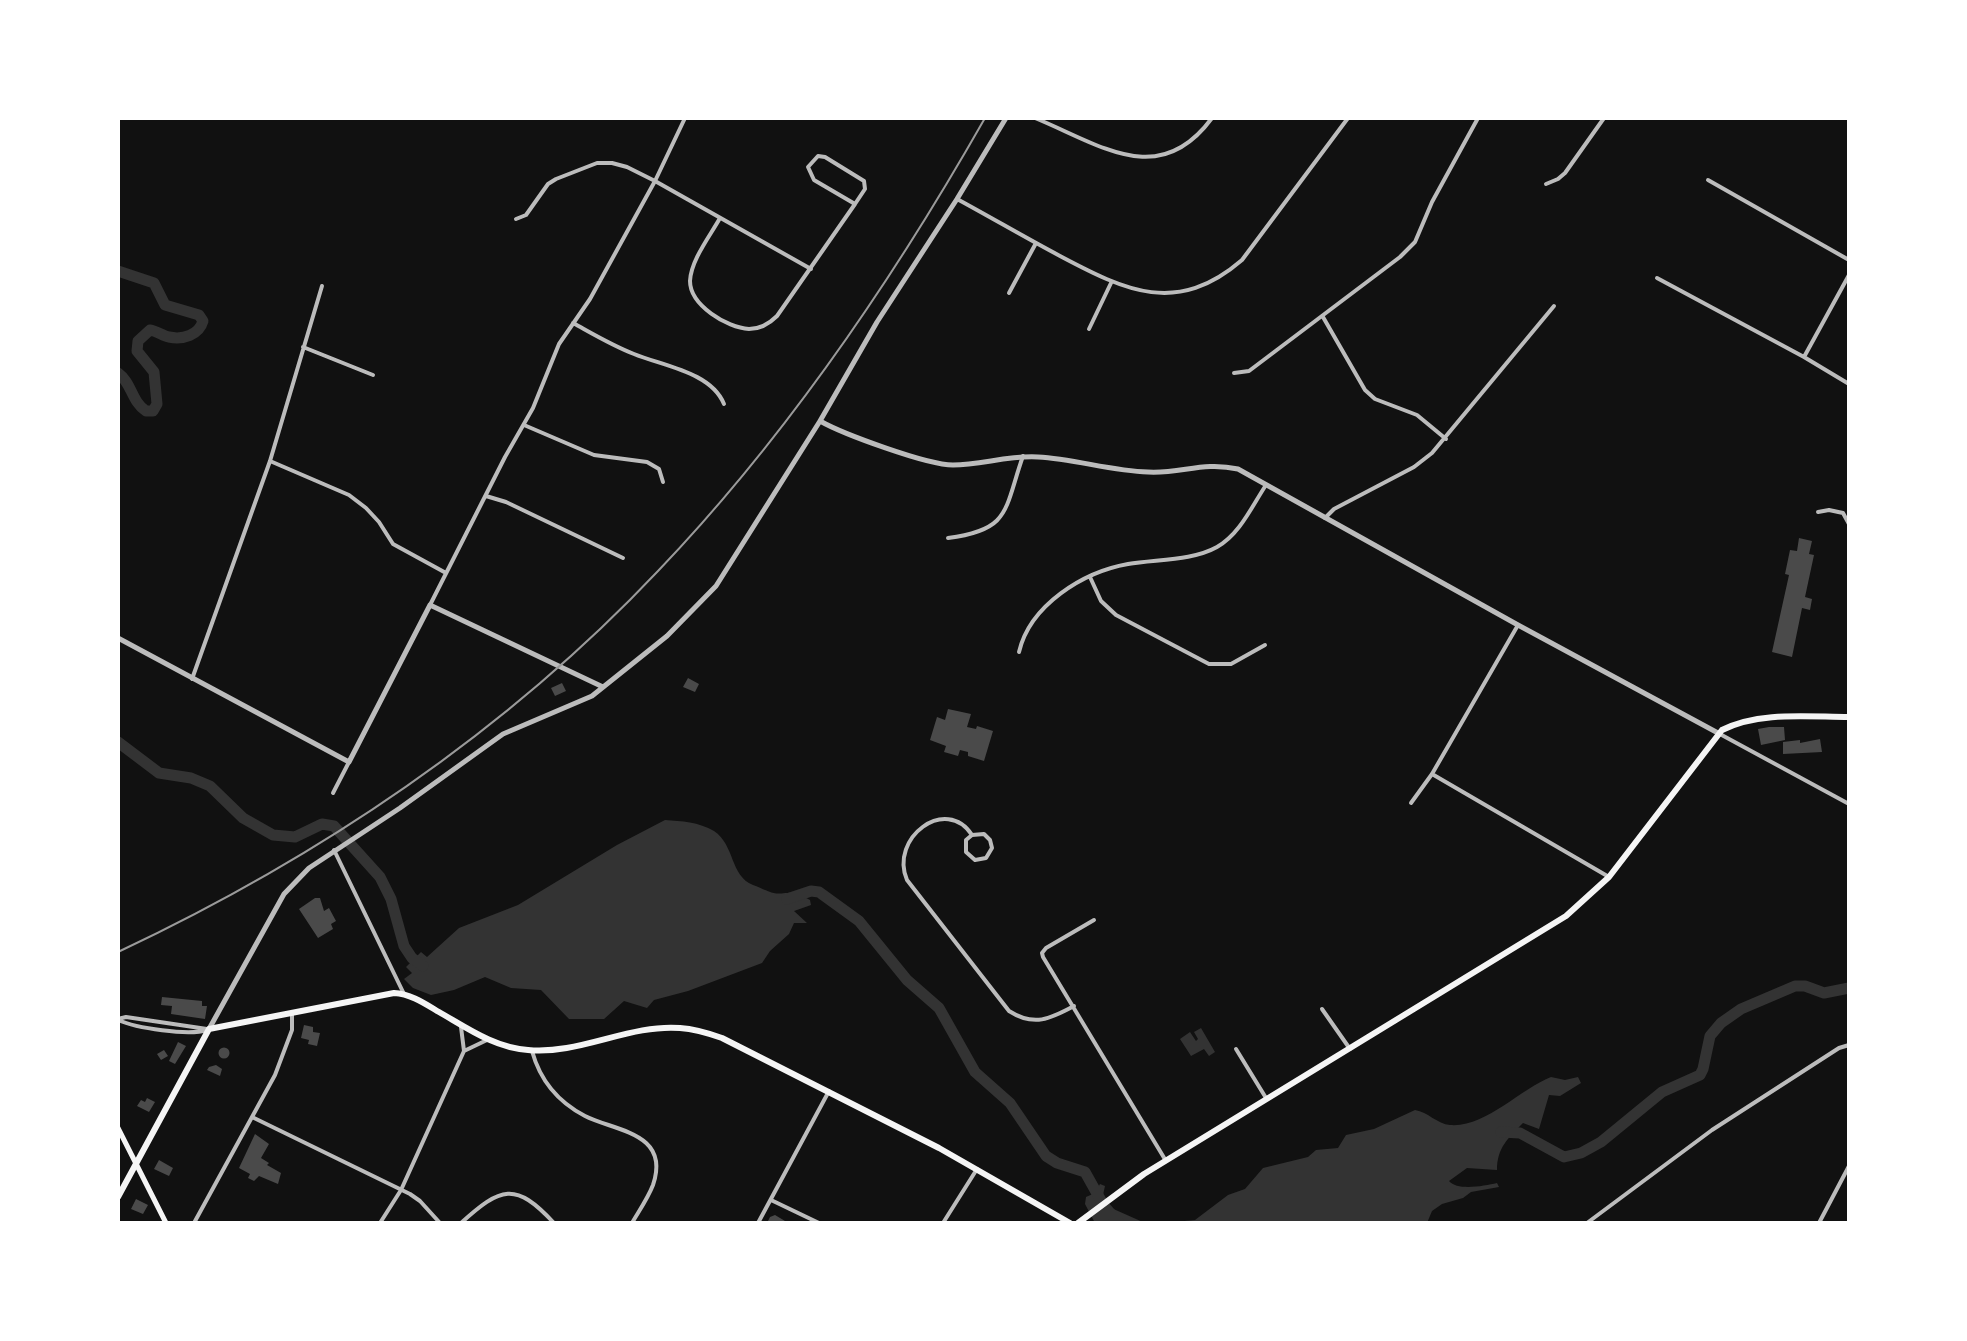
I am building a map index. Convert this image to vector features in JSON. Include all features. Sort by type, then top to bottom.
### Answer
[{"type":"main road","points":[[1078,1223],[1166,1161],[1566,916],[1609,877],[1718,733],[1733,725],[1766,718],[1849,717]]},
{"type":"main road","points":[[118,1197],[209,1029],[372,996],[404,994],[488,1039],[509,1048],[531,1051],[560,1049],[654,1029],[696,1029],[722,1038],[829,1091],[977,1169],[1070,1223]]},
{"type":"main road","points":[[118,1128],[166,1223]]},
{"type":"street","points":[[333,793],[524,425],[550,362],[590,299],[655,181],[685,118]]},
{"type":"street","points":[[118,1019],[177,1028],[209,1029],[284,894],[303,872],[503,734],[575,705],[604,687],[667,636],[716,586],[1006,118]]},
{"type":"street","points":[[1035,118],[1120,153],[1152,158],[1181,149],[1196,138],[1212,118]]},
{"type":"street","points":[[957,199],[1111,283],[1130,290],[1170,293],[1200,286],[1228,272],[1257,241],[1348,118]]},
{"type":"street","points":[[1234,373],[1249,371],[1400,257],[1415,242],[1432,202],[1478,118]]},
{"type":"street","points":[[1546,184],[1565,173],[1604,118]]},
{"type":"street","points":[[720,218],[690,277],[695,299],[711,312],[747,329],[770,323],[811,269],[855,204],[865,189],[859,175],[825,157],[818,156],[812,160],[808,167],[814,180],[855,204]]},
{"type":"street","points":[[516,219],[526,215],[548,184],[556,179],[597,163],[612,163],[655,181],[811,269]]},
{"type":"street","points":[[1708,180],[1849,260]]},
{"type":"street","points":[[1009,293],[1036,243]]},
{"type":"street","points":[[1804,357],[1849,275]]},
{"type":"street","points":[[1657,278],[1849,384]]},
{"type":"street","points":[[1089,329],[1111,283]]},
{"type":"street","points":[[192,679],[270,461],[322,286]]},
{"type":"street","points":[[1325,518],[1334,509],[1414,467],[1446,439],[1554,306]]},
{"type":"street","points":[[1323,316],[1365,390],[1375,399],[1417,415],[1446,439]]},
{"type":"street","points":[[573,323],[633,354],[676,369],[714,388],[724,404]]},
{"type":"street","points":[[303,347],[373,375]]},
{"type":"street","points":[[820,421],[931,463],[953,465],[1023,456],[1146,472],[1221,465],[1238,469],[1849,804]]},
{"type":"street","points":[[524,425],[594,455],[647,462],[659,469],[663,482]]},
{"type":"street","points":[[948,538],[975,535],[997,523],[1004,512],[1023,456]]},
{"type":"street","points":[[270,461],[349,495],[373,515],[393,544],[446,573]]},
{"type":"street","points":[[1019,652],[1029,628],[1048,605],[1089,576],[1128,564],[1215,549],[1238,529],[1266,485]]},
{"type":"street","points":[[486,496],[506,502],[623,558]]},
{"type":"street","points":[[1818,512],[1829,510],[1843,513],[1849,524]]},
{"type":"street","points":[[1089,576],[1107,609],[1209,664],[1231,664],[1265,645]]},
{"type":"street","points":[[430,605],[604,687]]},
{"type":"street","points":[[1411,803],[1432,774],[1518,625]]},
{"type":"street","points":[[118,638],[349,762]]},
{"type":"street","points":[[1432,774],[1609,877]]},
{"type":"street","points":[[972,835],[965,826],[953,821],[937,820],[922,826],[905,850],[903,866],[907,880],[1009,1011],[1036,1022],[1074,1006]]},
{"type":"street","points":[[984,834],[990,840],[991,852],[986,858],[975,860],[966,852],[966,840],[972,835],[984,834]]},
{"type":"street","points":[[334,850],[404,994]]},
{"type":"street","points":[[1094,920],[1042,953],[1166,1161]]},
{"type":"street","points":[[1322,1009],[1350,1049]]},
{"type":"street","points":[[194,1223],[286,1051],[292,1030],[292,1013]]},
{"type":"street","points":[[380,1223],[401,1190],[464,1051],[460,1024]]},
{"type":"street","points":[[464,1051],[488,1039]]},
{"type":"street","points":[[1587,1223],[1712,1130],[1839,1048],[1849,1045]]},
{"type":"street","points":[[1236,1049],[1267,1100]]},
{"type":"street","points":[[531,1051],[544,1081],[565,1102],[585,1116],[636,1134],[651,1150],[653,1185],[632,1223]]},
{"type":"street","points":[[758,1223],[829,1091]]},
{"type":"street","points":[[252,1117],[401,1190],[420,1201],[440,1223]]},
{"type":"street","points":[[1819,1223],[1849,1166]]},
{"type":"street","points":[[943,1223],[977,1169]]},
{"type":"street","points":[[461,1223],[493,1197],[518,1194],[540,1207],[554,1223]]},
{"type":"street","points":[[771,1200],[819,1223]]},
{"type":"shaded area","points":[[665,820],[696,824],[714,831],[726,844],[740,875],[753,885],[774,893],[795,892],[810,900],[811,905],[794,911],[807,923],[794,923],[789,934],[762,963],[688,991],[654,1000],[647,1008],[624,1001],[604,1019],[569,1019],[541,990],[511,988],[485,977],[454,990],[431,995],[413,988],[404,979],[412,973],[406,967],[421,952],[427,957],[459,928],[518,905]]},
{"type":"shaded area","points":[[1201,1028],[1215,1052],[1209,1056],[1204,1049],[1191,1056],[1180,1039],[1190,1032],[1196,1041],[1194,1032]]},
{"type":"shaded area","points":[[1551,1077],[1565,1080],[1578,1077],[1581,1083],[1560,1096],[1549,1095],[1539,1129],[1523,1123],[1501,1149],[1497,1170],[1467,1168],[1449,1181],[1464,1187],[1497,1183],[1499,1187],[1471,1192],[1463,1198],[1442,1204],[1432,1211],[1427,1223],[1164,1223],[1195,1220],[1228,1195],[1245,1189],[1263,1168],[1308,1157],[1316,1150],[1338,1148],[1346,1135],[1374,1129],[1415,1110],[1445,1124],[1463,1124],[1489,1114]]},
{"type":"shaded area","points":[[1100,1184],[1105,1186],[1103,1195],[1109,1207],[1145,1223],[1095,1223],[1085,1204],[1086,1197],[1095,1193]]},
{"type":"building","points":[[1799,538],[1812,541],[1809,554],[1814,555],[1805,597],[1812,599],[1810,610],[1802,608],[1792,657],[1772,652],[1789,575],[1785,574],[1790,550],[1797,551]]},
{"type":"building","points":[[688,678],[699,684],[695,692],[683,687]]},
{"type":"building","points":[[562,683],[566,691],[555,696],[551,688]]},
{"type":"building","points":[[948,709],[971,714],[967,727],[976,729],[977,726],[993,731],[984,761],[960,750],[958,756],[944,752],[946,746],[930,740],[937,717],[945,720]]},
{"type":"building","points":[[1784,727],[1785,740],[1761,745],[1758,729]]},
{"type":"building","points":[[1820,739],[1822,752],[1783,754],[1783,742]]},
{"type":"building","points":[[320,898],[324,911],[329,908],[336,921],[331,924],[333,929],[318,938],[299,909]]},
{"type":"building","points":[[162,997],[202,1001],[202,1006],[207,1006],[205,1019],[171,1014],[172,1006],[161,1005]]},
{"type":"building","points":[[304,1025],[320,1033],[317,1046],[301,1038]]},
{"type":"building","points":[[178,1042],[186,1046],[175,1064],[169,1061]]},
{"type":"building","points":[[224,1047],[230,1053],[224,1059],[218,1053]]},
{"type":"building","points":[[164,1050],[168,1056],[161,1060],[157,1054]]},
{"type":"building","points":[[216,1065],[222,1069],[220,1076],[207,1070]]},
{"type":"building","points":[[147,1098],[155,1102],[149,1112],[137,1106]]},
{"type":"building","points":[[255,1134],[269,1144],[261,1158],[281,1173],[278,1184],[259,1176],[254,1181],[248,1178],[250,1174],[239,1168]]},
{"type":"building","points":[[159,1160],[173,1168],[169,1176],[154,1169]]},
{"type":"building","points":[[136,1199],[148,1205],[143,1214],[131,1209]]},
{"type":"building","points":[[775,1215],[785,1221],[784,1223],[767,1223]]},
{"type":"waterway","points":[[118,271],[154,283],[165,305],[199,315],[203,321],[198,330],[185,337],[169,337],[150,330],[138,341],[137,351],[154,372],[157,404],[153,411],[141,407],[118,373]]},
{"type":"waterway","points":[[118,742],[159,773],[191,778],[210,786],[243,818],[273,835],[295,837],[322,824],[334,826],[380,877],[391,899],[404,946],[412,958],[423,966]]},
{"type":"waterway","points":[[787,899],[811,891],[819,892],[859,921],[907,980],[939,1008],[975,1072],[1010,1103],[1046,1156],[1085,1172],[1104,1206],[1119,1223]]},
{"type":"waterway","points":[[1501,1132],[1520,1133],[1564,1157],[1581,1153],[1601,1142],[1662,1092],[1700,1075],[1710,1036],[1721,1023],[1741,1009],[1795,986],[1824,993],[1849,988]]},
{"type":"railway","points":[[118,952],[265,875],[337,833],[406,787],[473,738],[599,630],[705,519],[794,411],[875,297],[985,118]]}]
